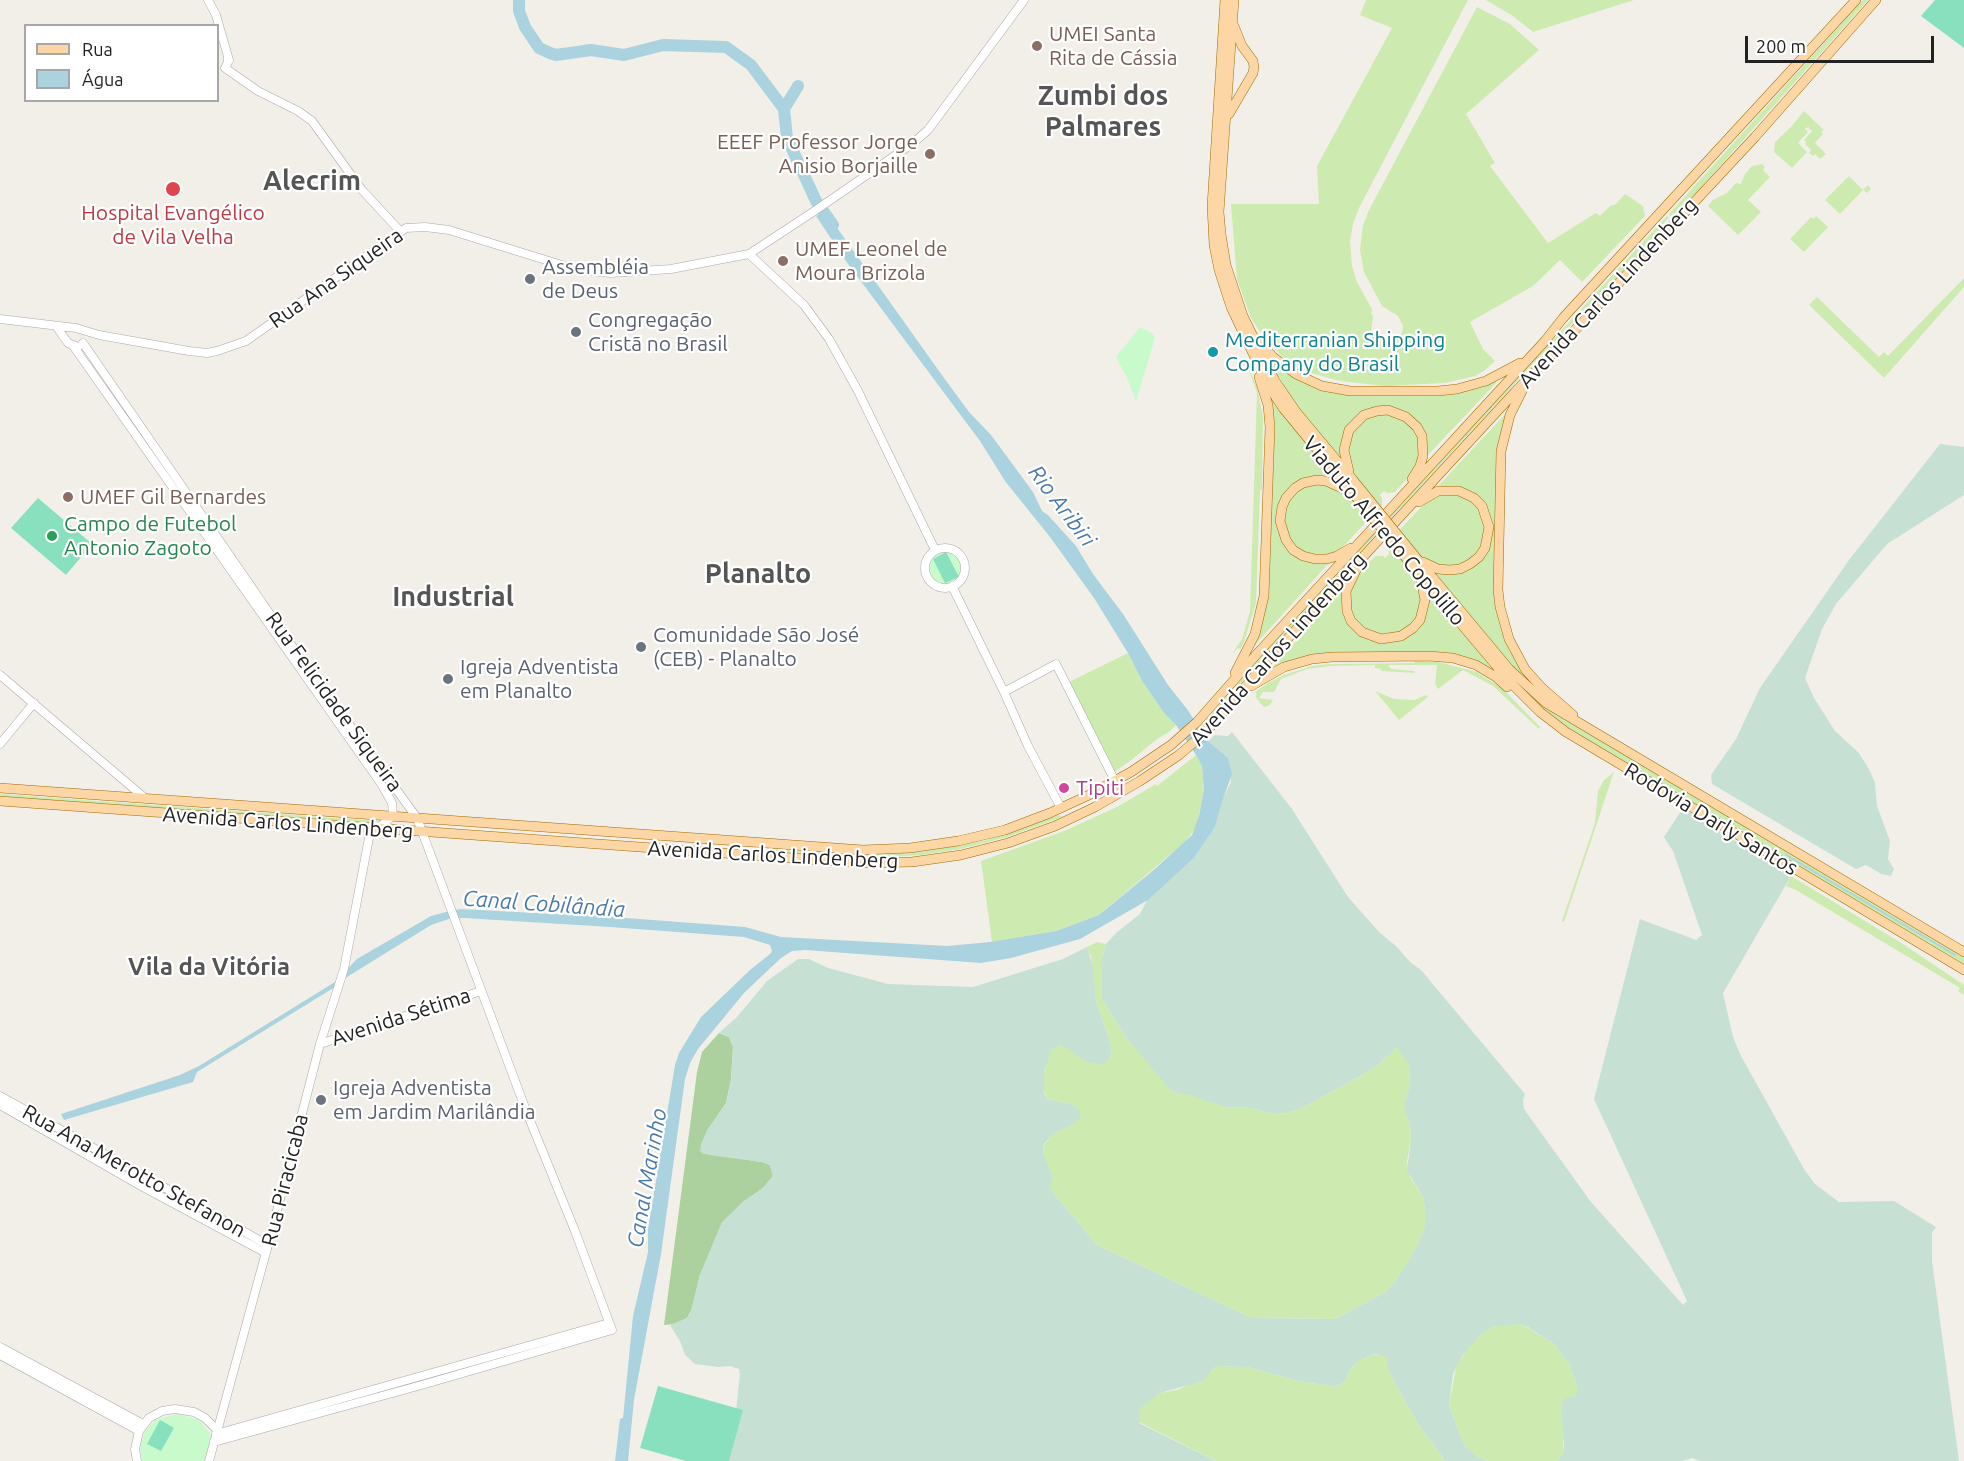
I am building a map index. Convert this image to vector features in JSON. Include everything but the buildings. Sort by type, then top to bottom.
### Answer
[{"type":"main road","points":[[1225,0],[1212,206],[1214,245],[1226,295],[1247,342],[1268,385],[1294,416]]},
{"type":"main road","points":[[1234,0],[1220,205],[1221,234],[1232,285],[1250,330],[1294,416]]},
{"type":"main road","name":"Avenida Carlos Lindenberg","points":[[0,788],[601,833],[872,850],[920,847],[967,839],[1014,827],[1061,808],[1114,782],[1152,759],[1200,720],[1256,655],[1538,349],[1563,318],[1856,0]]},
{"type":"main road","name":"Avenida Carlos Lindenberg","points":[[0,801],[843,863],[931,859],[980,850],[1027,837],[1067,820],[1133,786],[1189,748],[1209,729],[1271,656],[1762,129],[1875,0]]},
{"type":"main road","points":[[1225,127],[1232,106],[1254,70],[1253,61],[1239,40],[1232,21]]},
{"type":"main road","points":[[1221,68],[1237,55],[1248,55]]},
{"type":"main road","points":[[1250,330],[1273,357],[1296,374],[1322,386],[1350,392],[1438,391],[1467,387],[1503,373],[1538,349]]},
{"type":"main road","points":[[1221,696],[1252,643],[1264,596],[1269,420],[1266,398],[1247,342]]},
{"type":"main road","points":[[1537,369],[1518,398],[1507,424],[1503,442],[1500,469],[1498,590],[1500,607],[1509,639],[1525,669],[1548,693],[1593,730]]},
{"type":"main road","points":[[1353,480],[1345,460],[1345,440],[1352,426],[1364,415],[1382,410],[1397,412],[1410,420],[1422,436],[1424,452],[1420,466],[1394,505]]},
{"type":"main road","name":"Viaduto Alfredo Copolillo","points":[[1294,416],[1353,480],[1480,641]]},
{"type":"main road","name":"Viaduto Alfredo Copolillo","points":[[1294,416],[1356,497],[1417,564]]},
{"type":"main road","points":[[1356,497],[1341,486],[1326,481],[1303,483],[1283,502],[1280,516],[1283,534],[1289,545],[1298,553],[1316,559],[1337,556],[1362,540]]},
{"type":"main road","points":[[1367,552],[1349,582],[1345,596],[1349,616],[1354,625],[1364,634],[1376,638],[1391,639],[1405,634],[1417,624],[1422,615],[1425,600],[1417,564],[1455,570],[1470,564],[1479,557],[1487,543],[1489,526],[1486,515],[1474,498],[1460,491],[1449,489],[1428,496],[1402,514]]},
{"type":"main road","name":"Rodovia Darly Santos","points":[[1480,641],[1516,677],[1558,711],[1964,952]]},
{"type":"main road","name":"Rodovia Darly Santos","points":[[1480,641],[1517,690],[1557,726],[1964,971]]},
{"type":"main road","points":[[1235,700],[1275,671],[1312,659],[1437,656],[1461,660],[1490,673],[1539,715],[1557,726]]},
{"type":"main road","points":[[1061,808],[1067,820]]},
{"type":"main road","points":[[392,830],[393,816]]},
{"type":"street","points":[[208,0],[219,24]]},
{"type":"street","name":"Rua Ana Siqueira","points":[[74,347],[84,338],[99,335],[207,353],[228,349],[246,340],[406,228],[425,227],[449,230],[578,270],[611,273],[671,269],[749,254],[813,213],[912,144],[928,130],[1024,0]]},
{"type":"street","points":[[219,26],[235,75]]},
{"type":"street","points":[[228,57],[225,68],[258,91],[298,111],[312,121],[362,190],[400,231]]},
{"type":"street","points":[[749,254],[804,305],[829,339],[858,391],[935,550]]},
{"type":"street","points":[[0,319],[73,328],[84,338]]},
{"type":"street","points":[[56,326],[66,340]]},
{"type":"street","points":[[66,340],[68,332],[73,328]]},
{"type":"street","name":"Rua Felicidade Siqueira","points":[[84,338],[290,643],[417,818],[526,1113],[575,1231],[610,1326],[364,1401],[216,1435]]},
{"type":"street","name":"Rua Felicidade Siqueira","points":[[66,340],[74,347],[391,798],[393,816],[376,829]]},
{"type":"street","points":[[950,548],[962,558],[965,565],[963,576],[952,586],[938,587],[927,577],[925,562],[935,550],[950,548]]},
{"type":"street","points":[[952,586],[1028,746],[1061,808]]},
{"type":"street","points":[[1004,692],[1056,664],[1114,782]]},
{"type":"street","points":[[0,675],[146,799]]},
{"type":"street","points":[[0,744],[34,703]]},
{"type":"street","name":"Rua Piracicaba","points":[[209,1461],[320,1044],[338,991],[369,838],[376,829]]},
{"type":"street","name":"Avenida Sétima","points":[[320,1044],[482,991]]},
{"type":"street","name":"Rua Ana Merotto Stefanon","points":[[0,1096],[267,1249]]},
{"type":"street","name":"Rua Ana Merotto Stefanon","points":[[0,1105],[143,1187],[267,1249]]},
{"type":"street","points":[[0,1347],[141,1428]]},
{"type":"street","points":[[0,1355],[141,1428]]},
{"type":"street","points":[[137,1461],[135,1443],[141,1428],[157,1413],[169,1409],[182,1409],[200,1415],[216,1435]]},
{"type":"green space","points":[[1366,0],[1468,0],[1359,208],[1353,224],[1350,241],[1352,266],[1357,282],[1373,311],[1371,312],[1373,317],[1371,331],[1377,340],[1384,343],[1395,341],[1402,333],[1403,326],[1398,316],[1382,306],[1364,272],[1360,250],[1363,225],[1477,7],[1510,24],[1539,50],[1466,114],[1495,163],[1490,166],[1548,243],[1596,213],[1600,216],[1625,194],[1643,206],[1645,216],[1582,282],[1560,260],[1533,286],[1470,322],[1483,349],[1495,361],[1475,376],[1445,383],[1385,386],[1340,381],[1311,373],[1286,360],[1266,341],[1251,318],[1237,279],[1231,204],[1319,204],[1317,166],[1392,28],[1360,15]]},
{"type":"green space","points":[[1486,0],[1634,0],[1533,32],[1513,16]]},
{"type":"green space","points":[[1863,0],[1868,0],[1664,229],[1672,218],[1669,214]]},
{"type":"green space","points":[[1935,0],[1964,0],[1964,48],[1921,16]]},
{"type":"green space","points":[[1804,111],[1824,130],[1815,143],[1826,154],[1820,159],[1815,154],[1813,156],[1809,153],[1811,150],[1804,140],[1812,131],[1808,127],[1805,129],[1808,132],[1798,143],[1807,152],[1792,168],[1774,152],[1775,142]]},
{"type":"green space","points":[[1762,164],[1765,167],[1763,170],[1770,177],[1748,200],[1761,212],[1738,235],[1708,206],[1713,200],[1727,193],[1736,183],[1741,184],[1745,174],[1752,166]]},
{"type":"green space","points":[[1849,176],[1863,190],[1840,214],[1825,200]]},
{"type":"green space","points":[[1868,185],[1871,189],[1867,193],[1863,190]]},
{"type":"green space","points":[[1667,216],[1669,217],[1660,228],[1662,231],[1531,366],[1274,645],[1202,729],[1203,725],[1200,727],[1272,644]]},
{"type":"green space","points":[[1816,216],[1828,227],[1804,252],[1790,239],[1811,217],[1814,219]]},
{"type":"green space","points":[[1964,278],[1964,287],[1884,378],[1809,305],[1817,297],[1879,357],[1884,352],[1888,356]]},
{"type":"green space","points":[[1140,327],[1153,334],[1155,338],[1136,401],[1116,357]]},
{"type":"green space","points":[[1273,361],[1287,373],[1311,386],[1347,395],[1455,393],[1497,382],[1428,455],[1426,437],[1405,412],[1395,408],[1388,413],[1408,422],[1418,436],[1421,453],[1412,473],[1395,492],[1384,491],[1380,495],[1382,505],[1340,550],[1329,555],[1311,555],[1296,548],[1285,534],[1280,535],[1284,545],[1329,563],[1254,646],[1266,606],[1268,393],[1287,420],[1301,410],[1271,363]]},
{"type":"green space","points":[[1246,362],[1257,387],[1263,417],[1262,490],[1260,490],[1256,603],[1244,642],[1240,649],[1238,648],[1232,654],[1242,639],[1250,611],[1257,393]]},
{"type":"green space","points":[[1508,411],[1501,432],[1497,459],[1495,589],[1519,667],[1531,683],[1509,663],[1474,646],[1492,669],[1477,662],[1311,655],[1271,669],[1341,591],[1344,615],[1352,617],[1348,598],[1354,579],[1375,556],[1385,558],[1389,554],[1387,543],[1424,504],[1436,495],[1472,492],[1456,486],[1438,486]]},
{"type":"green space","points":[[1940,444],[1964,447],[1964,495],[1887,544],[1836,604],[1822,629],[1805,678],[1814,698],[1835,731],[1859,753],[1870,771],[1875,783],[1877,806],[1890,841],[1888,859],[1894,869],[1891,876],[1881,874],[1866,865],[1856,869],[1712,784],[1711,775],[1736,739],[1760,688],[1849,560]]},
{"type":"green space","name":"Campo de Futebol Antonio Zagoto","points":[[38,498],[92,544],[66,575],[11,528]]},
{"type":"green space","points":[[946,552],[958,556],[962,568],[958,580],[946,584],[934,580],[930,568],[934,556]]},
{"type":"green space","points":[[946,552],[959,577],[945,583],[933,559]]},
{"type":"green space","points":[[1128,653],[1142,681],[1164,713],[1176,725],[1114,772],[1069,682]]},
{"type":"green space","points":[[1415,661],[1438,662],[1477,672],[1503,689],[1540,727],[1539,729],[1493,686],[1463,670],[1438,689],[1435,683],[1437,665],[1388,665],[1391,669],[1414,671],[1415,673],[1381,671],[1375,668],[1375,665],[1307,669],[1281,679],[1274,692],[1263,692],[1259,698],[1273,700],[1270,705],[1264,707],[1255,696],[1257,695],[1255,692],[1268,683],[1311,666],[1414,663]]},
{"type":"green space","points":[[1375,691],[1394,699],[1415,700],[1426,695],[1428,697],[1399,720]]},
{"type":"green space","points":[[1532,698],[1964,958],[1964,965],[1565,727],[1546,713]]},
{"type":"green space","points":[[1232,732],[1292,809],[1348,897],[1379,932],[1421,970],[1525,1094],[1524,1109],[1591,1202],[1683,1305],[1687,1301],[1594,1099],[1640,919],[1696,940],[1702,935],[1673,851],[1664,837],[1683,808],[1791,876],[1723,993],[1733,1037],[1741,1056],[1804,1169],[1815,1184],[1839,1202],[1894,1201],[1936,1227],[1932,1233],[1932,1261],[1959,1461],[1700,1461],[1692,1458],[1682,1461],[1557,1461],[1563,1454],[1564,1445],[1561,1403],[1577,1395],[1577,1385],[1569,1364],[1554,1344],[1520,1324],[1495,1326],[1480,1335],[1462,1356],[1453,1374],[1449,1405],[1462,1440],[1466,1447],[1488,1461],[1446,1461],[1420,1427],[1392,1378],[1387,1364],[1388,1357],[1377,1354],[1370,1355],[1355,1364],[1345,1381],[1336,1387],[1298,1381],[1248,1367],[1216,1366],[1205,1379],[1160,1393],[1139,1409],[1139,1423],[1216,1461],[725,1461],[736,1411],[739,1369],[730,1366],[695,1364],[685,1355],[670,1325],[687,1318],[690,1314],[700,1275],[722,1222],[743,1202],[763,1188],[773,1176],[770,1165],[762,1162],[709,1155],[700,1151],[707,1130],[726,1103],[731,1080],[733,1047],[729,1037],[719,1033],[737,1017],[767,981],[798,959],[809,959],[828,968],[888,984],[973,987],[1063,959],[1083,949],[1088,950],[1093,967],[1096,1001],[1112,1048],[1110,1059],[1102,1065],[1087,1062],[1061,1045],[1052,1049],[1044,1071],[1044,1093],[1047,1099],[1074,1105],[1079,1110],[1081,1118],[1053,1134],[1044,1144],[1043,1154],[1053,1177],[1050,1189],[1097,1245],[1252,1318],[1335,1319],[1384,1293],[1395,1282],[1420,1240],[1425,1225],[1423,1197],[1407,1171],[1411,1138],[1410,1124],[1405,1113],[1405,1102],[1409,1089],[1410,1066],[1397,1047],[1376,1067],[1306,1106],[1287,1113],[1273,1114],[1253,1108],[1225,1107],[1174,1092],[1168,1087],[1128,1040],[1102,999],[1101,962],[1106,944],[1140,914],[1147,900],[1194,858],[1215,827],[1224,796],[1231,782],[1228,758],[1208,741],[1215,735],[1228,736]]},
{"type":"green space","points":[[1196,755],[1202,766],[1204,789],[1197,826],[1185,842],[1099,915],[1056,931],[992,942],[981,861],[1064,831],[1117,807],[1156,784],[1157,786]]},
{"type":"green space","points":[[1614,772],[1564,922],[1562,921],[1595,823],[1598,791],[1604,780]]},
{"type":"green space","points":[[0,794],[378,821],[375,824],[0,797]]},
{"type":"green space","points":[[1059,815],[1062,817],[1007,837],[960,849],[921,855],[862,858],[773,852],[773,849],[862,855],[921,852],[987,840]]},
{"type":"green space","points":[[1791,876],[1903,944],[1964,985],[1964,995],[1958,991],[1960,988],[1786,886]]},
{"type":"green space","points":[[1097,942],[1106,944],[1101,962],[1102,999],[1128,1040],[1174,1092],[1190,1094],[1225,1107],[1253,1108],[1273,1114],[1287,1113],[1306,1106],[1376,1067],[1397,1047],[1403,1053],[1410,1066],[1409,1089],[1405,1102],[1405,1113],[1410,1124],[1411,1138],[1407,1162],[1410,1177],[1423,1197],[1425,1225],[1408,1263],[1384,1293],[1335,1319],[1252,1318],[1097,1245],[1050,1189],[1043,1154],[1044,1145],[1053,1134],[1062,1129],[1074,1105],[1047,1099],[1042,1085],[1047,1059],[1052,1049],[1061,1045],[1101,1065],[1110,1059],[1112,1048],[1096,1001],[1091,956],[1088,950],[1083,949]]},
{"type":"green space","points":[[719,1033],[729,1037],[733,1047],[731,1080],[726,1103],[701,1145],[702,1153],[762,1162],[770,1165],[773,1176],[763,1188],[743,1202],[722,1223],[700,1275],[692,1309],[687,1318],[675,1324],[664,1325],[697,1072],[702,1052]]},
{"type":"green space","points":[[1520,1324],[1554,1344],[1569,1364],[1577,1385],[1577,1395],[1571,1397],[1564,1424],[1563,1454],[1557,1461],[1488,1461],[1479,1457],[1466,1447],[1449,1405],[1456,1367],[1469,1345],[1495,1326]]},
{"type":"green space","points":[[1382,1354],[1388,1357],[1392,1378],[1420,1427],[1446,1461],[1216,1461],[1139,1422],[1138,1409],[1152,1397],[1177,1390],[1209,1374],[1216,1366],[1248,1367],[1298,1381],[1336,1387],[1345,1381],[1355,1364],[1370,1355]]},
{"type":"green space","points":[[658,1386],[743,1410],[729,1461],[686,1461],[640,1448]]},
{"type":"green space","points":[[178,1414],[199,1420],[209,1432],[211,1436],[205,1461],[142,1461],[140,1448],[145,1430],[158,1419]]},
{"type":"green space","points":[[160,1420],[174,1428],[161,1451],[147,1444]]},
{"type":"water","points":[[825,211],[969,412],[991,435],[1033,492],[1042,511],[1076,546],[1208,741],[1228,758],[1232,774],[1215,827],[1194,858],[1148,900],[1080,939],[1011,958],[981,963],[805,950],[792,951],[781,958],[744,993],[698,1049],[685,1079],[661,1254],[634,1400],[628,1461],[615,1461],[620,1419],[623,1418],[633,1316],[648,1252],[648,1229],[675,1065],[679,1053],[701,1017],[770,954],[772,951],[770,945],[744,937],[464,918],[449,919],[431,925],[197,1072],[193,1082],[64,1120],[61,1114],[180,1075],[199,1066],[335,982],[357,959],[431,916],[446,912],[460,909],[613,917],[745,927],[781,937],[947,946],[990,942],[1056,931],[1099,915],[1192,835],[1199,816],[1204,789],[1202,766],[1196,755],[1142,681],[1128,653],[1094,598],[1050,537],[1005,481],[980,441],[848,264],[816,216]]},
{"type":"waterway","name":"Rio Aribiri","points":[[519,0],[519,11],[525,27],[539,48],[550,53],[556,55],[591,50],[624,55],[663,45],[726,47],[751,65],[784,109]]},
{"type":"waterway","name":"Rio Aribiri","points":[[798,86],[784,109],[787,138],[816,201],[833,225]]},
{"type":"waterway","points":[[1786,855],[1955,955]]},
{"type":"place","name":"UMEI Santa Rita de Cássia","points":[[1037,46]]},
{"type":"place","name":"EEEF Professor Jorge Anisio Borjaille","points":[[930,154]]},
{"type":"place","name":"Hospital Evangélico de Vila Velha","points":[[173,189]]},
{"type":"place","name":"UMEF Leonel de Moura Brizola","points":[[783,261]]},
{"type":"place","name":"Assembléia de Deus","points":[[530,279]]},
{"type":"place","name":"Congregação Cristã no Brasil","points":[[576,332]]},
{"type":"place","name":"Mediterranian Shipping Company do Brasil","points":[[1213,352]]},
{"type":"place","name":"UMEF Gil Bernardes","points":[[68,497]]},
{"type":"place","name":"Campo de Futebol Antonio Zagoto","points":[[52,536]]},
{"type":"place","name":"Comunidade São José (CEB) - Planalto","points":[[641,647]]},
{"type":"place","name":"Igreja Adventista em Planalto","points":[[448,679]]},
{"type":"place","name":"Tipiti","points":[[1064,788]]},
{"type":"place","name":"Igreja Adventista em Jardim Marilândia","points":[[321,1100]]},
{"type":"district","name":"Zumbi dos Palmares","points":[[1103,112]]},
{"type":"district","name":"Alecrim","points":[[312,181]]},
{"type":"district","name":"Planalto","points":[[758,574]]},
{"type":"district","name":"Industrial","points":[[453,597]]},
{"type":"district","name":"Vila da Vitória","points":[[209,967]]},
{"type":"water label","name":"Canal Cobilândia","points":[[544,904]]},
{"type":"water label","name":"Canal Marinho","points":[[647,1178]]}]
